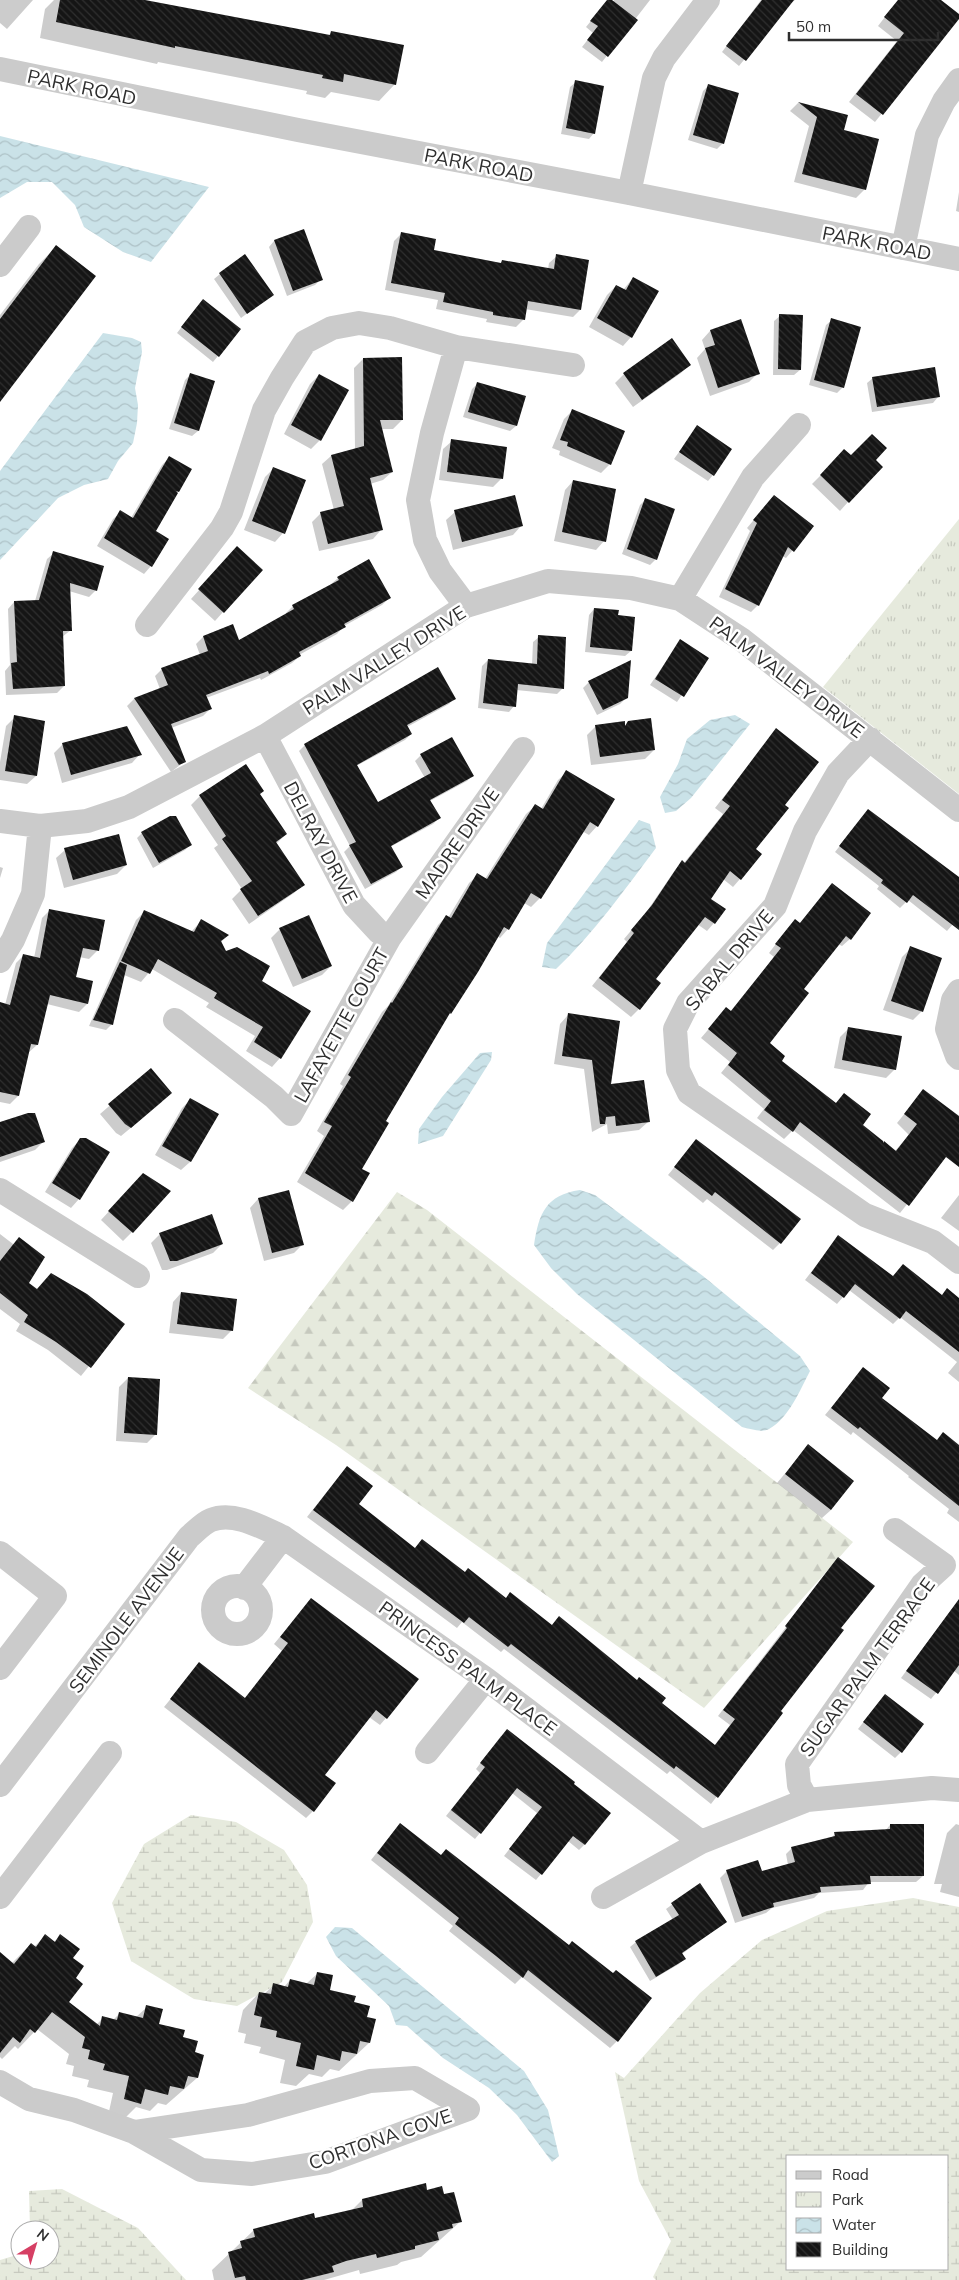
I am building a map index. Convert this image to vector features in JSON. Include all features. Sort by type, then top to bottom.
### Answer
[{"type":"street","points":[[629,193],[654,78],[664,58],[708,0]]},
{"type":"street","name":"PARK ROAD","points":[[0,69],[298,130],[629,193],[959,259]]},
{"type":"street","points":[[903,248],[927,135],[944,101],[959,80]]},
{"type":"street","points":[[2,258],[29,227]]},
{"type":"street","points":[[147,625],[222,528],[231,512],[264,410],[282,378],[306,342],[332,328],[359,323],[390,328],[456,347],[573,366]]},
{"type":"street","points":[[456,347],[432,433],[418,500],[426,540],[440,571],[466,606]]},
{"type":"street","points":[[680,599],[754,477],[799,425]]},
{"type":"street","name":"PALM VALLEY DRIVE","points":[[0,822],[40,826],[87,821],[129,807],[265,736],[466,606],[548,581],[631,588],[680,599],[742,639],[959,810]]},
{"type":"street","name":"DELRAY DRIVE","points":[[265,736],[354,905],[379,932],[390,937]]},
{"type":"street","name":"SABAL DRIVE","points":[[870,740],[838,773],[810,823],[775,906],[688,1004],[675,1029],[678,1070],[689,1093],[865,1215],[934,1242],[959,1262]]},
{"type":"street","name":"MADRE DRIVE","points":[[390,937],[523,749]]},
{"type":"street","points":[[0,961],[13,940],[34,894],[40,826]]},
{"type":"street","name":"LAFAYETTE COURT","points":[[175,1020],[274,1097],[291,1114],[390,937]]},
{"type":"street","points":[[959,992],[953,1000],[947,1029],[956,1056],[959,1058]]},
{"type":"street","points":[[0,1190],[138,1276]]},
{"type":"street","name":"SEMINOLE AVENUE","points":[[0,1785],[189,1537],[209,1520],[227,1516],[252,1523],[283,1536]]},
{"type":"street","name":"SUGAR PALM TERRACE","points":[[807,1800],[799,1786],[797,1764],[922,1585],[951,1565],[896,1530]]},
{"type":"street","points":[[244,1588],[283,1536]]},
{"type":"street","name":"PRINCESS PALM PLACE","points":[[283,1536],[486,1679],[701,1842]]},
{"type":"street","points":[[0,1553],[55,1596],[0,1668]]},
{"type":"street","points":[[427,1752],[486,1679]]},
{"type":"street","points":[[0,1896],[110,1753]]},
{"type":"street","points":[[603,1897],[701,1842],[807,1800],[932,1788],[959,1790]]},
{"type":"street","name":"CORTONA COVE","points":[[0,2082],[29,2099],[74,2110],[134,2132],[201,2170],[252,2174],[326,2162],[468,2108],[415,2078],[379,2080],[248,2115],[134,2132]]},
{"type":"green space","points":[[959,519],[959,794],[823,687]]},
{"type":"green space","points":[[397,1192],[427,1210],[853,1542],[704,1708],[336,1445],[248,1388]]},
{"type":"green space","points":[[191,1815],[236,1822],[284,1850],[307,1885],[313,1922],[282,1982],[237,2006],[194,1999],[131,1961],[112,1903],[144,1844]]},
{"type":"green space","points":[[913,1898],[959,1907],[959,2280],[656,2280],[653,2277],[671,2241],[639,2181],[615,2072],[624,2078],[700,1993],[762,1940],[827,1911]]},
{"type":"green space","points":[[62,2189],[138,2228],[186,2280],[0,2280],[0,2260],[10,2257],[10,2270],[60,2270],[60,2220],[30,2220],[29,2191]]},
{"type":"water","points":[[0,136],[209,187],[151,262],[123,252],[84,227],[75,205],[52,182],[27,182],[0,198]]},
{"type":"water","points":[[103,333],[132,338],[141,342],[142,352],[135,388],[138,405],[137,423],[133,443],[118,461],[108,479],[84,485],[58,498],[0,560],[0,471]]},
{"type":"water","points":[[735,715],[750,724],[691,798],[676,811],[665,813],[660,797],[678,764],[687,739],[710,720]]},
{"type":"water","points":[[639,820],[650,824],[656,848],[609,910],[570,955],[556,969],[542,967],[547,943]]},
{"type":"water","points":[[492,1052],[491,1060],[443,1136],[418,1144],[419,1129],[442,1097],[480,1053]]},
{"type":"water","points":[[580,1190],[595,1195],[703,1276],[800,1356],[810,1371],[788,1411],[776,1424],[763,1431],[742,1427],[577,1294],[551,1268],[534,1245],[542,1215],[546,1207],[559,1196]]},
{"type":"water","points":[[335,1927],[352,1928],[524,2071],[548,2110],[559,2156],[552,2162],[517,2115],[489,2088],[443,2058],[407,2026],[396,2025],[389,2006],[336,1956],[326,1937]]},
{"type":"building","points":[[60,0],[145,0],[330,35],[331,31],[404,45],[396,85],[344,74],[343,82],[322,78],[323,75],[175,46],[175,48],[56,22]]},
{"type":"building","points":[[607,0],[612,0],[638,20],[608,57],[587,40],[598,26],[590,21]]},
{"type":"building","points":[[762,0],[794,0],[746,61],[726,46]]},
{"type":"building","points":[[898,0],[941,0],[959,14],[959,19],[883,115],[856,94],[904,33],[884,17]]},
{"type":"building","points":[[575,80],[604,86],[595,134],[566,128]]},
{"type":"building","points":[[708,84],[739,93],[724,144],[693,135]]},
{"type":"building","points":[[798,102],[848,115],[844,130],[879,139],[866,190],[802,174],[817,117]]},
{"type":"building","points":[[304,229],[323,280],[293,291],[274,240]]},
{"type":"building","points":[[401,232],[436,239],[434,250],[501,263],[502,260],[554,269],[556,254],[589,260],[581,310],[528,301],[525,320],[493,315],[493,312],[443,302],[445,293],[391,283]]},
{"type":"building","points":[[56,245],[96,276],[0,402],[0,319]]},
{"type":"building","points":[[245,254],[274,295],[247,314],[219,273]]},
{"type":"building","points":[[633,277],[659,291],[632,338],[597,318],[616,285],[626,290]]},
{"type":"building","points":[[203,299],[241,329],[219,357],[181,327]]},
{"type":"building","points":[[779,314],[803,315],[801,370],[778,369]]},
{"type":"building","points":[[831,318],[861,327],[844,388],[814,380]]},
{"type":"building","points":[[741,319],[760,374],[718,388],[705,348],[715,345],[710,330]]},
{"type":"building","points":[[672,338],[691,365],[642,400],[623,373]]},
{"type":"building","points":[[402,357],[403,420],[380,420],[393,472],[370,478],[383,530],[328,544],[320,512],[344,506],[331,455],[364,446],[363,358]]},
{"type":"building","points":[[935,367],[940,397],[877,407],[872,377]]},
{"type":"building","points":[[190,373],[215,381],[199,431],[174,423]]},
{"type":"building","points":[[319,374],[349,390],[321,441],[291,425]]},
{"type":"building","points":[[477,382],[526,396],[517,426],[468,412]]},
{"type":"building","points":[[572,409],[625,431],[611,465],[567,446],[568,442],[560,440]]},
{"type":"building","points":[[697,425],[732,449],[714,476],[679,452]]},
{"type":"building","points":[[872,434],[887,448],[876,460],[883,467],[849,503],[820,475],[844,449],[851,455]]},
{"type":"building","points":[[451,439],[507,447],[503,479],[447,472]]},
{"type":"building","points":[[169,456],[192,469],[179,492],[176,491],[178,493],[156,531],[169,539],[152,567],[104,538],[120,510],[133,518]]},
{"type":"building","points":[[273,467],[306,480],[285,534],[252,521]]},
{"type":"building","points":[[573,480],[616,489],[606,542],[562,532]]},
{"type":"building","points":[[515,495],[523,526],[462,542],[454,510]]},
{"type":"building","points":[[774,495],[814,526],[794,552],[788,547],[759,606],[725,589],[757,523],[753,520]]},
{"type":"building","points":[[645,498],[675,509],[657,560],[627,549]]},
{"type":"building","points":[[237,546],[263,570],[224,613],[198,589]]},
{"type":"building","points":[[53,551],[104,566],[97,591],[70,583],[72,631],[63,631],[65,686],[13,689],[11,663],[17,662],[14,601],[39,600]]},
{"type":"building","points":[[369,559],[391,598],[344,624],[346,627],[299,652],[301,656],[269,674],[268,671],[206,695],[212,709],[171,724],[186,762],[179,765],[134,698],[168,685],[161,668],[208,651],[203,636],[233,624],[239,640],[294,609],[292,605],[339,580],[337,577]]},
{"type":"building","points":[[594,608],[619,610],[618,615],[635,617],[632,651],[590,647]]},
{"type":"building","points":[[538,635],[566,637],[564,689],[518,684],[516,707],[483,703],[488,659],[537,664]]},
{"type":"building","points":[[680,639],[709,658],[684,697],[655,679]]},
{"type":"building","points":[[631,660],[628,698],[603,710],[588,681]]},
{"type":"building","points":[[438,667],[456,699],[407,725],[412,734],[357,765],[378,802],[431,773],[420,754],[452,737],[474,776],[430,800],[441,818],[391,846],[403,867],[371,884],[349,845],[356,842],[304,744]]},
{"type":"building","points":[[14,715],[45,721],[37,776],[5,771]]},
{"type":"building","points":[[651,718],[655,750],[600,757],[595,725],[625,721],[625,726],[628,721]]},
{"type":"building","points":[[127,726],[142,755],[71,775],[62,743]]},
{"type":"building","points":[[776,728],[819,762],[785,805],[789,808],[756,849],[762,854],[741,880],[730,871],[711,899],[726,909],[715,924],[705,917],[656,979],[661,983],[640,1010],[599,978],[634,933],[631,930],[652,905],[682,860],[685,863],[730,806],[722,800]]},
{"type":"building","points":[[246,764],[264,791],[260,794],[287,834],[276,842],[305,885],[258,916],[240,889],[252,881],[222,839],[226,836],[199,795]]},
{"type":"building","points":[[566,770],[615,799],[598,827],[590,822],[541,899],[531,893],[509,930],[504,927],[386,1121],[389,1123],[362,1169],[370,1173],[353,1202],[305,1173],[332,1126],[324,1122],[351,1077],[348,1075],[391,1002],[446,915],[451,918],[477,873],[487,879],[535,804],[543,809]]},
{"type":"building","points":[[868,809],[959,877],[959,930],[913,895],[907,903],[881,883],[883,880],[839,846]]},
{"type":"building","points":[[170,816],[176,816],[192,845],[159,863],[141,832]]},
{"type":"building","points":[[119,834],[127,865],[73,880],[64,848]]},
{"type":"building","points":[[832,883],[871,913],[851,940],[846,936],[804,989],[809,993],[770,1043],[785,1056],[782,1061],[836,1103],[844,1093],[871,1114],[863,1125],[883,1143],[884,1141],[896,1151],[917,1124],[904,1114],[923,1089],[959,1116],[959,1167],[946,1157],[909,1206],[800,1122],[793,1132],[764,1110],[771,1101],[728,1065],[737,1053],[708,1029],[726,1007],[731,1011],[781,948],[775,944],[795,919],[800,923]]},
{"type":"building","points":[[49,909],[105,920],[99,951],[83,948],[76,977],[93,981],[88,1004],[50,995],[38,1045],[31,1044],[19,1096],[0,1092],[0,1002],[10,1005],[23,954],[40,958]]},
{"type":"building","points":[[144,910],[194,932],[201,919],[229,935],[221,941],[226,951],[237,947],[270,966],[262,981],[311,1011],[281,1059],[254,1042],[263,1027],[214,998],[217,993],[158,959],[150,974],[121,961]]},
{"type":"building","points":[[309,915],[332,966],[302,979],[279,928]]},
{"type":"building","points":[[910,946],[942,958],[923,1012],[891,1001]]},
{"type":"building","points":[[120,962],[127,965],[113,1025],[93,1020]]},
{"type":"building","points":[[568,1013],[620,1021],[611,1084],[644,1080],[650,1122],[616,1126],[615,1116],[606,1117],[605,1124],[600,1124],[592,1060],[562,1056]]},
{"type":"building","points":[[848,1027],[902,1036],[896,1070],[842,1060]]},
{"type":"building","points":[[151,1068],[172,1093],[131,1128],[125,1124],[108,1104]]},
{"type":"building","points":[[190,1098],[219,1114],[191,1162],[162,1146]]},
{"type":"building","points":[[28,1113],[35,1113],[45,1142],[0,1157],[0,1122]]},
{"type":"building","points":[[80,1138],[86,1138],[110,1152],[80,1200],[52,1183]]},
{"type":"building","points":[[696,1139],[801,1219],[781,1244],[715,1192],[712,1196],[674,1167]]},
{"type":"building","points":[[143,1173],[171,1191],[133,1233],[108,1211]]},
{"type":"building","points":[[289,1190],[304,1245],[272,1253],[258,1198]]},
{"type":"building","points":[[212,1214],[223,1244],[177,1261],[170,1261],[159,1233]]},
{"type":"building","points":[[838,1235],[893,1276],[903,1264],[942,1295],[947,1288],[959,1298],[959,1352],[906,1311],[900,1319],[855,1284],[844,1298],[811,1273]]},
{"type":"building","points":[[19,1237],[45,1257],[29,1283],[37,1289],[51,1273],[87,1294],[125,1324],[91,1368],[56,1342],[24,1322],[28,1315],[0,1293],[0,1261]]},
{"type":"building","points":[[181,1292],[237,1299],[233,1331],[177,1324]]},
{"type":"building","points":[[863,1367],[890,1388],[882,1398],[937,1440],[943,1432],[959,1445],[959,1506],[860,1427],[858,1429],[831,1408]]},
{"type":"building","points":[[128,1377],[160,1379],[157,1435],[124,1433]]},
{"type":"building","points":[[808,1444],[854,1481],[831,1510],[785,1474]]},
{"type":"building","points":[[347,1466],[373,1486],[359,1504],[415,1548],[422,1539],[465,1572],[468,1568],[506,1598],[510,1592],[552,1625],[559,1616],[637,1680],[639,1677],[666,1698],[662,1703],[715,1745],[735,1719],[723,1710],[787,1628],[785,1626],[838,1557],[875,1586],[841,1628],[844,1630],[781,1711],[783,1713],[718,1798],[676,1766],[674,1769],[511,1644],[508,1647],[469,1617],[464,1623],[313,1510]]},
{"type":"building","points":[[311,1598],[419,1679],[387,1719],[376,1710],[325,1775],[336,1783],[314,1812],[170,1699],[199,1662],[245,1698],[288,1643],[280,1637]]},
{"type":"building","points":[[959,1599],[959,1665],[938,1694],[906,1671]]},
{"type":"building","points":[[885,1694],[924,1724],[902,1753],[863,1722]]},
{"type":"building","points":[[507,1729],[611,1813],[585,1845],[573,1836],[542,1875],[509,1849],[542,1807],[517,1788],[481,1834],[451,1810],[485,1767],[480,1763]]},
{"type":"building","points":[[400,1823],[441,1855],[446,1849],[569,1945],[572,1941],[613,1973],[616,1970],[652,1998],[618,2042],[528,1970],[523,1978],[455,1924],[459,1918],[377,1853]]},
{"type":"building","points":[[890,1824],[924,1824],[924,1876],[870,1876],[871,1884],[820,1887],[821,1892],[773,1903],[774,1907],[742,1917],[726,1870],[758,1860],[762,1871],[795,1862],[791,1847],[835,1836],[834,1832],[890,1829]]},
{"type":"building","points":[[700,1883],[727,1922],[682,1953],[686,1959],[656,1977],[635,1941],[679,1915],[671,1903]]},
{"type":"building","points":[[45,1934],[55,1942],[60,1934],[80,1949],[73,1958],[84,1966],[76,1978],[83,1984],[69,2002],[100,2026],[102,2016],[117,2020],[119,2012],[143,2018],[146,2005],[163,2009],[159,2024],[185,2030],[183,2037],[198,2041],[195,2052],[204,2055],[198,2078],[188,2076],[184,2089],[170,2086],[168,2095],[145,2089],[141,2104],[124,2099],[129,2076],[103,2070],[105,2064],[88,2059],[90,2050],[82,2048],[85,2037],[52,2012],[35,2033],[30,2029],[20,2043],[13,2037],[0,2053],[0,1952],[14,1964],[31,1943],[36,1947]]},
{"type":"building","points":[[317,1972],[333,1975],[330,1990],[356,1996],[354,2002],[370,2006],[367,2017],[376,2019],[370,2043],[360,2041],[357,2054],[342,2051],[340,2061],[317,2055],[314,2070],[296,2066],[301,2043],[276,2037],[277,2031],[260,2027],[262,2017],[254,2015],[259,1992],[271,1994],[273,1983],[288,1987],[290,1979],[314,1985]]},
{"type":"building","points":[[426,2183],[427,2190],[442,2186],[444,2194],[454,2192],[462,2222],[452,2224],[453,2228],[437,2232],[439,2240],[415,2246],[415,2249],[377,2258],[376,2254],[346,2261],[332,2266],[334,2272],[302,2280],[246,2280],[245,2276],[235,2278],[228,2252],[242,2248],[240,2241],[255,2237],[253,2229],[314,2213],[315,2218],[363,2207],[362,2199]]}]
